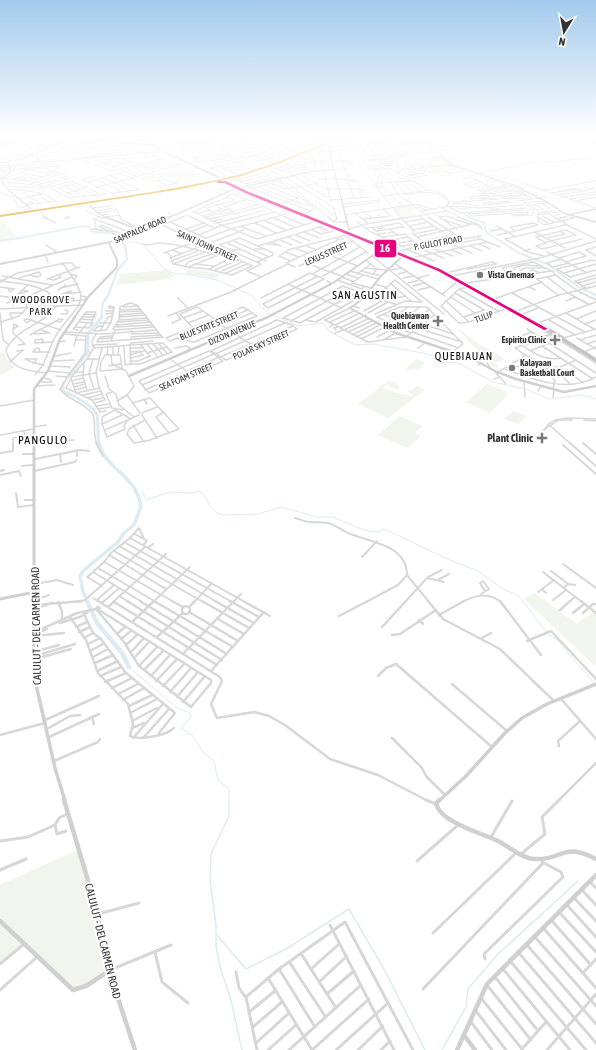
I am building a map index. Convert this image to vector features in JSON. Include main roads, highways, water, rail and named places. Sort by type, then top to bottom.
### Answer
[{"type":"highway","points":[[88,203],[142,196],[190,187]]},
{"type":"highway","points":[[0,216],[32,210],[142,196],[195,187]]},
{"type":"highway","points":[[239,187],[245,191],[349,233]]},
{"type":"highway","points":[[239,187],[279,205]]},
{"type":"highway","points":[[21,212],[75,204]]},
{"type":"highway","points":[[303,214],[447,273],[523,314],[539,325]]},
{"type":"highway","points":[[500,302],[507,308],[547,328],[552,334],[563,338],[596,360]]},
{"type":"waterway","points":[[428,187],[435,191]]},
{"type":"waterway","points":[[435,191],[442,193],[450,202],[447,206],[471,218]]},
{"type":"waterway","points":[[468,217],[484,223],[486,232],[519,253],[547,264],[579,287],[596,295]]},
{"type":"waterway","points":[[0,241],[86,226],[90,227],[91,231],[95,232],[120,234],[118,240],[125,245],[127,259],[117,271],[108,296],[103,302],[101,318]]},
{"type":"waterway","points":[[120,240],[143,244],[164,269],[176,274],[186,274],[217,280],[251,295],[268,313],[298,326],[323,323],[329,331],[355,345],[373,344],[428,354],[444,363],[455,362],[462,365],[493,382],[526,389],[548,399],[582,395],[596,399]]},
{"type":"waterway","points":[[68,377],[88,352],[88,334],[102,317]]},
{"type":"waterway","points":[[63,383],[63,391],[87,404],[95,411],[98,422],[99,444]]},
{"type":"waterway","points":[[88,602],[83,592],[80,576],[83,571],[118,542],[124,533],[134,525],[141,506],[138,495],[133,486],[108,460],[99,443]]},
{"type":"waterway","points":[[142,490],[146,500],[170,492],[192,493],[200,491],[214,511],[223,515],[258,514],[282,507],[316,517],[332,517],[364,530],[376,532],[381,531],[382,529],[387,530],[445,558],[478,571],[503,589],[518,595],[548,634],[558,641],[594,683]]},
{"type":"waterway","points":[[87,601],[97,623],[122,653],[129,667]]},
{"type":"waterway","points":[[129,667],[176,707],[190,713],[191,717],[181,728],[192,735],[204,753],[214,761],[218,780],[229,789],[229,816],[211,854],[210,880],[216,925],[216,946],[220,967],[231,1000],[242,1050]]},
{"type":"waterway","points":[[442,1050],[466,1007],[468,989],[498,954],[578,881]]},
{"type":"waterway","points":[[217,935],[246,969],[286,949],[349,909],[385,971],[425,1050]]},
{"type":"place","name":"Vista Cinemas","points":[[480,275]]},
{"type":"place","name":"Quebiawan Health Center","points":[[438,321]]},
{"type":"place","name":"Espiritu Clinic","points":[[555,340]]},
{"type":"place","name":"Kalayaan Basketball Court","points":[[512,368]]},
{"type":"place","name":"Plant Clinic","points":[[542,438]]},
{"type":"district","name":"SAN AGUSTIN","points":[[365,295]]},
{"type":"district","name":"WOODGROVE PARK","points":[[41,304]]},
{"type":"district","name":"QUEBIAUAN","points":[[464,356]]},
{"type":"district","name":"PANGULO","points":[[43,440]]}]
